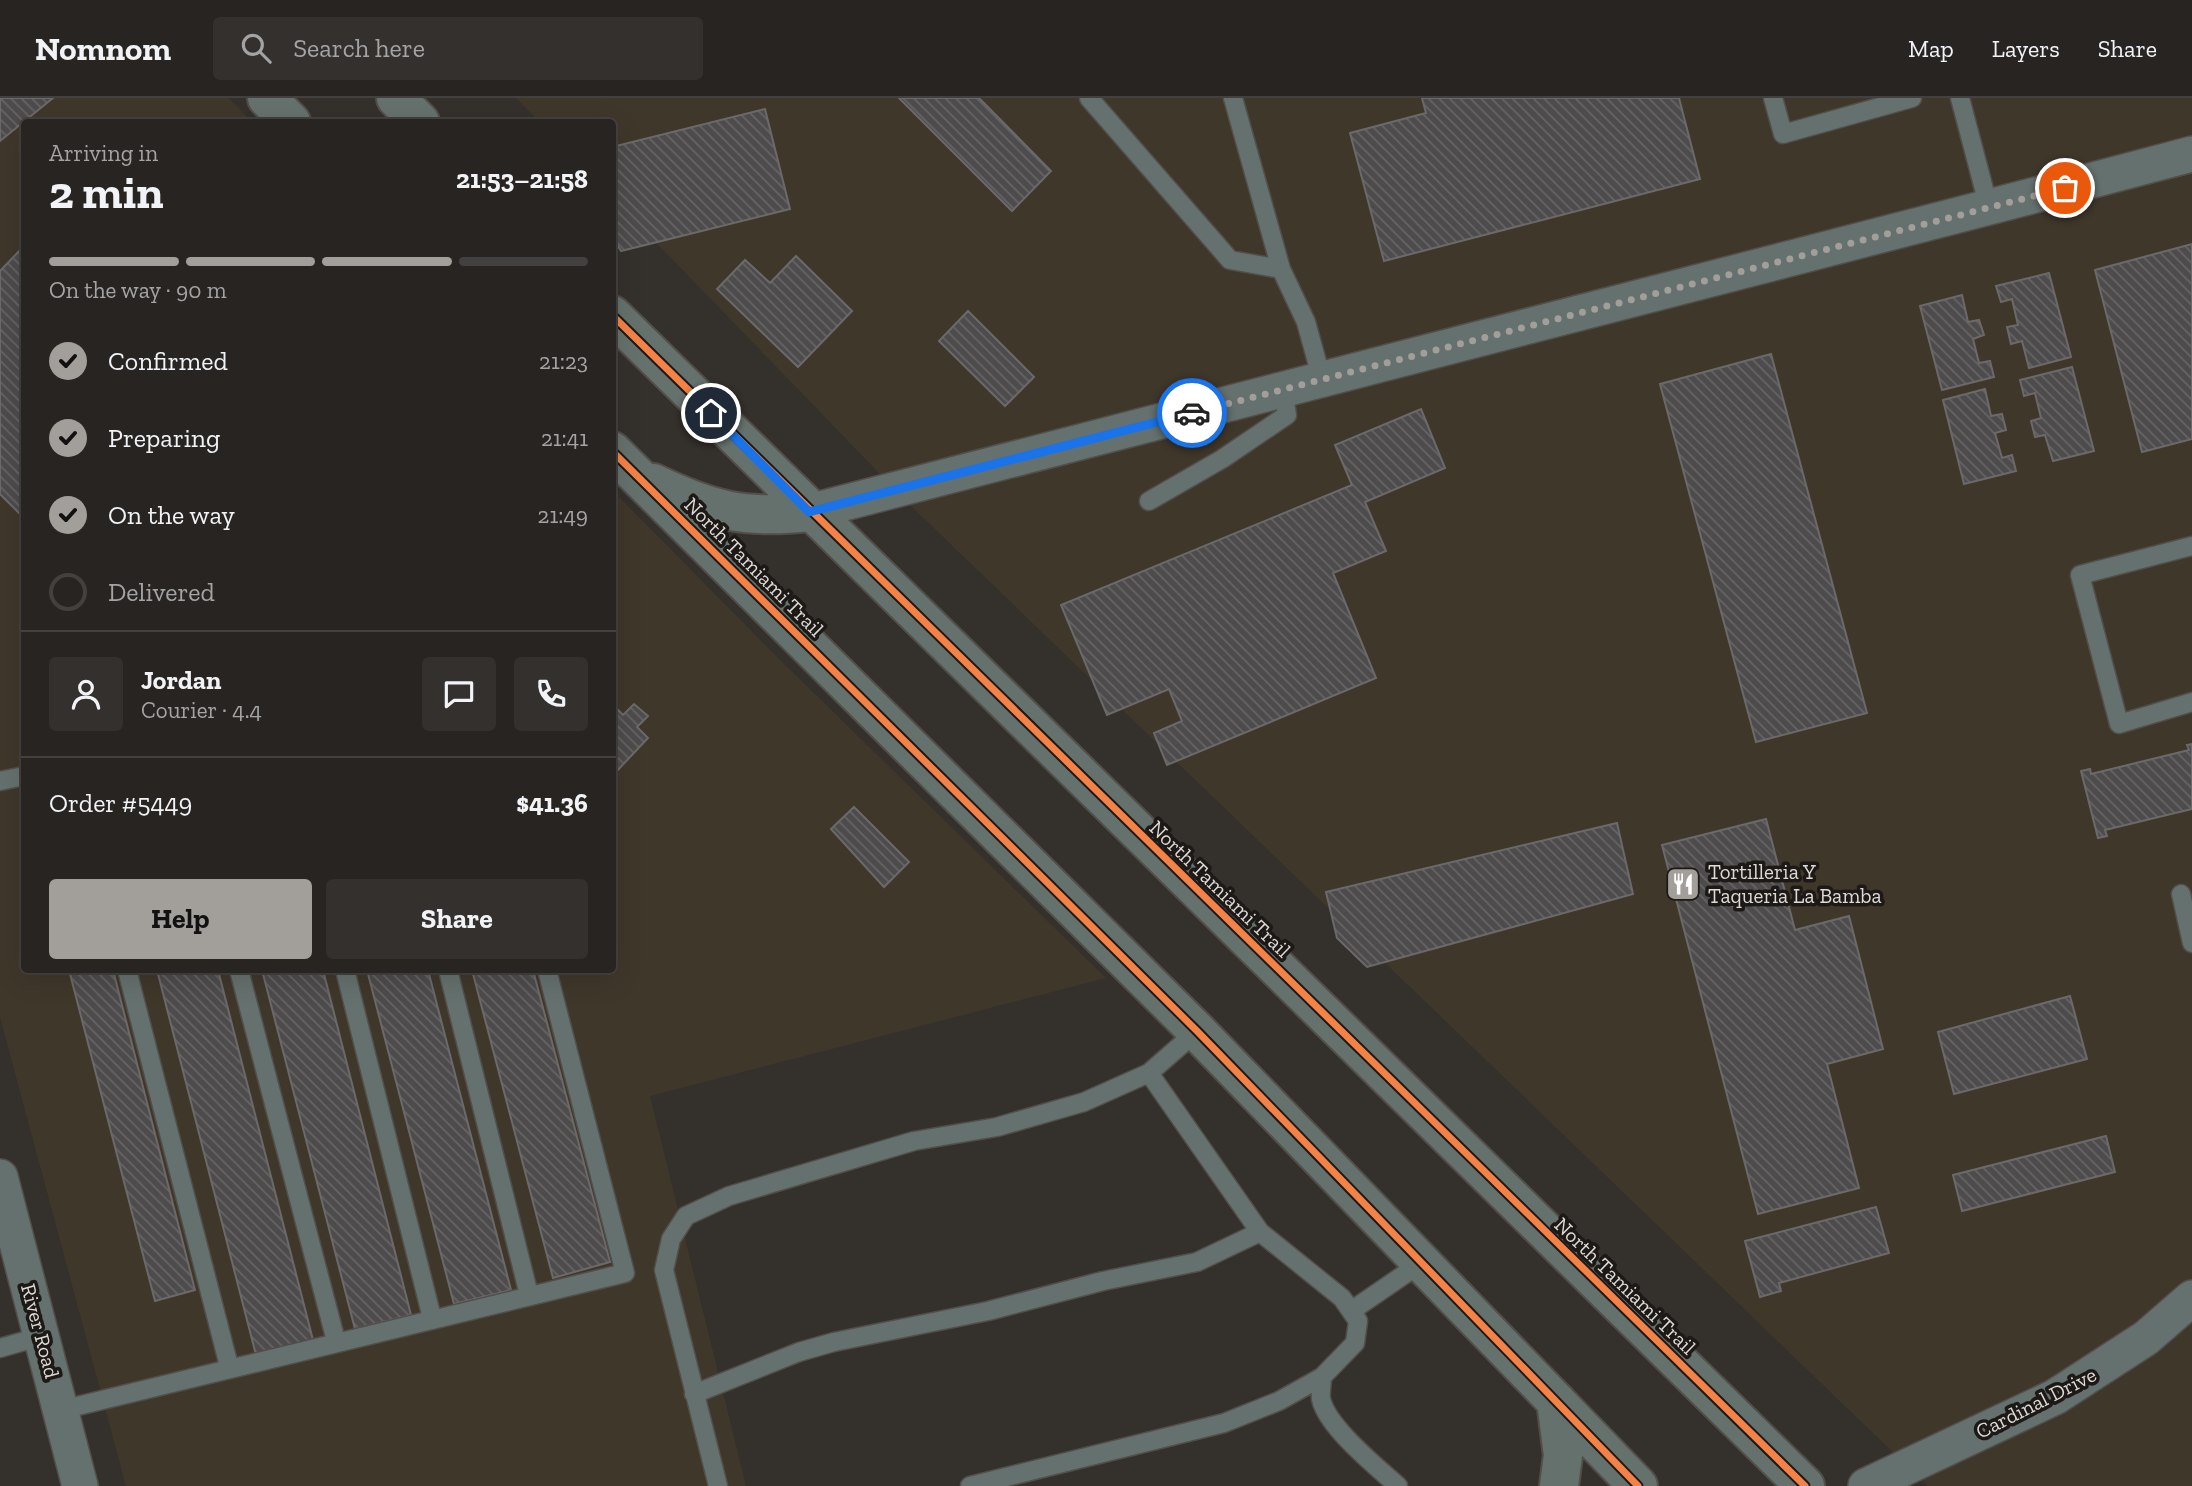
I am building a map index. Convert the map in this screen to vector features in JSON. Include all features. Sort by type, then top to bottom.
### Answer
[{"type":"main road","points":[[267,98],[288,119]]},
{"type":"main road","points":[[396,98],[417,119]]},
{"type":"main road","name":"North Tamiami Trail","points":[[616,319],[809,512],[1805,1486]]},
{"type":"main road","points":[[624,463],[727,513],[767,517],[809,512]]},
{"type":"main road","name":"North Tamiami Trail","points":[[624,463],[1197,1031],[1637,1486]]},
{"type":"main road","points":[[1556,1401],[1563,1455],[1559,1486]]},
{"type":"street","points":[[809,512],[2192,154]]},
{"type":"street","name":"River Road","points":[[0,1177],[80,1486]]},
{"type":"street","name":"Cardinal Drive","points":[[1866,1486],[2055,1397],[2146,1338],[2192,1298]]},
{"type":"lane","points":[[1089,98],[1230,260],[1281,269]]},
{"type":"lane","points":[[1233,98],[1281,269],[1306,322],[1322,380]]},
{"type":"lane","points":[[1773,98],[1783,134],[1912,98]]},
{"type":"lane","points":[[1960,98],[1989,208]]},
{"type":"lane","points":[[1149,501],[1222,459],[1287,415],[1283,389]]},
{"type":"lane","points":[[2192,546],[2080,575],[2119,724],[2192,702]]},
{"type":"lane","points":[[0,781],[21,777]]},
{"type":"lane","points":[[2181,894],[2192,943]]},
{"type":"lane","points":[[128,973],[229,1366]]},
{"type":"lane","points":[[240,973],[336,1341]]},
{"type":"lane","points":[[346,973],[432,1318]]},
{"type":"lane","points":[[449,973],[529,1295]]},
{"type":"lane","points":[[61,1410],[229,1366],[625,1272],[548,973]]},
{"type":"lane","points":[[718,1486],[664,1270],[671,1239],[686,1216],[729,1196],[914,1141],[997,1127],[1084,1102],[1149,1073],[1197,1031]]},
{"type":"lane","points":[[970,1486],[1224,1423],[1279,1401],[1322,1377],[1355,1343],[1358,1321],[1342,1298],[1260,1232],[1149,1073]]},
{"type":"lane","points":[[694,1394],[799,1352],[834,1342],[988,1311],[1103,1281],[1198,1262],[1260,1232]]},
{"type":"lane","points":[[1351,1311],[1421,1263]]},
{"type":"lane","points":[[0,1348],[42,1336]]},
{"type":"lane","points":[[1322,1377],[1321,1399],[1331,1417],[1398,1486]]},
{"type":"shaded area","points":[[0,98],[229,98],[249,119],[21,119],[21,973],[616,973],[616,494],[778,658],[1106,978],[650,1096],[746,1486],[126,1486],[0,1017]]},
{"type":"shaded area","points":[[516,98],[2192,98],[2192,1486],[1928,1486],[910,505],[616,201],[616,119],[537,119]]},
{"type":"building","points":[[0,98],[53,98],[27,119],[21,119],[21,124],[0,141]]},
{"type":"building","points":[[899,98],[979,98],[1051,171],[1012,211]]},
{"type":"building","points":[[1422,98],[1679,98],[1700,179],[1384,261],[1350,133],[1426,113]]},
{"type":"building","points":[[765,109],[790,209],[621,251],[616,243],[616,146]]},
{"type":"building","points":[[2192,244],[2192,439],[2142,452],[2095,270]]},
{"type":"building","points":[[21,249],[21,515],[0,494],[0,271]]},
{"type":"building","points":[[796,256],[852,311],[798,367],[717,289],[745,260],[770,283]]},
{"type":"building","points":[[2049,273],[2071,357],[2029,368],[2022,341],[2011,344],[2007,327],[2018,325],[2012,299],[2001,302],[1996,286]]},
{"type":"building","points":[[1962,295],[1968,322],[1979,320],[1984,335],[1973,339],[1979,363],[1990,361],[1994,377],[1942,390],[1920,306]]},
{"type":"building","points":[[968,311],[1034,377],[1005,406],[939,341]]},
{"type":"building","points":[[1771,354],[1867,713],[1756,742],[1660,384]]},
{"type":"building","points":[[2072,367],[2094,451],[2053,461],[2045,435],[2035,437],[2031,421],[2041,418],[2035,393],[2024,396],[2020,380]]},
{"type":"building","points":[[1985,389],[1991,416],[2002,414],[2006,430],[1995,433],[2002,458],[2012,455],[2016,471],[1964,484],[1943,400]]},
{"type":"building","points":[[1421,409],[1445,468],[1365,502],[1386,551],[1333,573],[1376,678],[1167,765],[1154,733],[1182,721],[1169,689],[1107,715],[1061,605],[1352,485],[1335,445]]},
{"type":"building","points":[[634,704],[648,716],[637,727],[648,738],[616,772],[616,708],[623,715]]},
{"type":"building","points":[[2192,744],[2192,809],[2105,830],[2107,836],[2098,838],[2081,771],[2090,769],[2091,774],[2189,750],[2187,745]]},
{"type":"building","points":[[854,807],[909,862],[884,887],[831,829]]},
{"type":"building","points":[[1766,819],[1795,930],[1849,916],[1883,1049],[1827,1064],[1859,1188],[1758,1214],[1662,845]]},
{"type":"building","points":[[1617,823],[1633,894],[1367,967],[1337,938],[1326,892]]},
{"type":"building","points":[[70,973],[114,973],[195,1290],[155,1301]]},
{"type":"building","points":[[158,973],[219,973],[313,1340],[256,1355]]},
{"type":"building","points":[[263,973],[324,973],[411,1315],[355,1329]]},
{"type":"building","points":[[368,973],[429,973],[511,1290],[454,1304]]},
{"type":"building","points":[[473,973],[534,973],[610,1262],[553,1278]]},
{"type":"building","points":[[2070,996],[2087,1059],[1954,1094],[1938,1032]]},
{"type":"building","points":[[2106,1136],[2115,1172],[1962,1211],[1953,1175]]},
{"type":"building","points":[[1876,1207],[1889,1253],[1779,1283],[1781,1291],[1760,1297],[1745,1241]]},
{"type":"cycle path","points":[[616,319],[1805,1486]]},
{"type":"cycle path","points":[[616,455],[1197,1031],[1638,1486]]},
{"type":"way so far","points":[[1192,413],[1629,299],[1767,267],[2065,188]]},
{"type":"place","name":"Tortilleria Y Taqueria La Bamba","points":[[1683,884]]},
{"type":"route","points":[[711,413],[809,512],[1192,413]]}]
